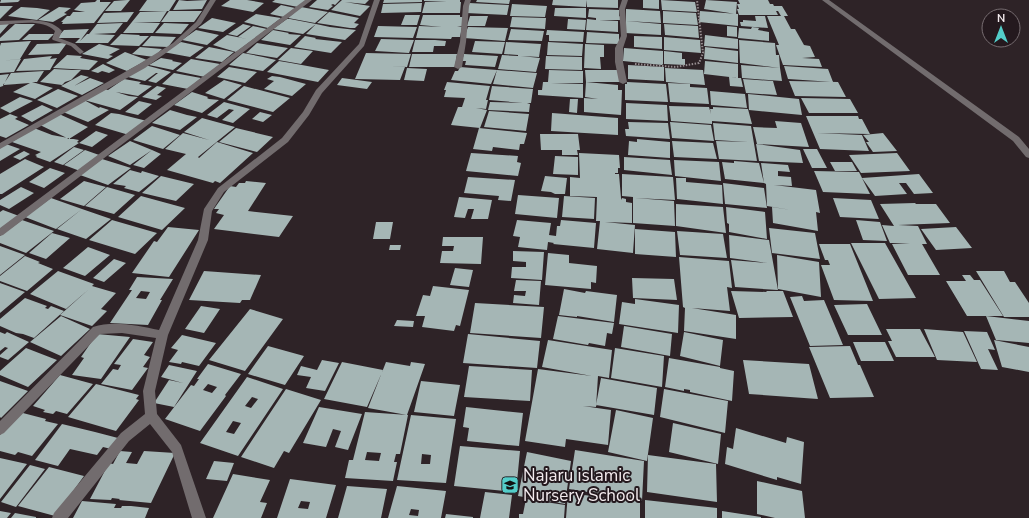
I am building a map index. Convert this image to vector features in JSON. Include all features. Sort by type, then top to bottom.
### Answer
[{"type":"street","points":[[0,146],[142,66],[175,44],[199,23],[213,0]]},
{"type":"street","points":[[0,233],[309,0]]},
{"type":"street","points":[[199,518],[176,449],[150,416],[149,391],[162,336],[203,240],[208,211],[221,190],[284,140],[306,113],[318,92],[362,45],[377,0]]},
{"type":"street","points":[[458,67],[463,42],[466,6],[468,0]]},
{"type":"street","points":[[624,82],[618,62],[619,48],[624,36],[622,9],[625,0]]},
{"type":"street","points":[[824,0],[1016,139],[1029,155]]},
{"type":"street","points":[[0,23],[38,22],[54,26],[59,31],[55,38],[73,45],[80,52]]},
{"type":"street","points":[[0,428],[97,330],[127,328],[162,336]]},
{"type":"street","points":[[59,518],[125,437],[150,416]]},
{"type":"path","points":[[618,62],[654,66],[692,66],[699,63],[703,53],[698,24],[697,0]]},
{"type":"building","points":[[1,0],[20,0],[18,2],[0,3]]},
{"type":"building","points":[[100,0],[100,2],[111,2],[94,23],[62,24],[63,22],[61,22],[73,12],[85,12],[74,10],[81,3],[95,2]]},
{"type":"building","points":[[130,0],[121,11],[105,11],[114,1]]},
{"type":"building","points":[[147,0],[176,0],[169,11],[139,11]]},
{"type":"building","points":[[179,0],[207,0],[202,9],[173,10]]},
{"type":"building","points":[[230,0],[247,0],[264,3],[253,12],[221,6]]},
{"type":"building","points":[[275,0],[306,0],[298,7],[272,2]]},
{"type":"building","points":[[317,0],[340,0],[335,5],[331,5],[333,6],[328,10],[309,7]]},
{"type":"building","points":[[342,0],[369,0],[365,4],[345,2],[370,6],[360,16],[331,10]]},
{"type":"building","points":[[384,0],[422,0],[422,2],[383,3]]},
{"type":"building","points":[[424,0],[460,0],[460,13],[422,13],[425,2],[447,2]]},
{"type":"building","points":[[477,0],[510,0],[509,4],[476,2]]},
{"type":"building","points":[[553,0],[587,0],[586,7],[552,5]]},
{"type":"building","points":[[587,0],[618,0],[618,8],[587,7]]},
{"type":"building","points":[[643,0],[659,0],[659,9],[643,8]]},
{"type":"building","points":[[661,0],[695,2],[697,12],[662,10]]},
{"type":"building","points":[[706,0],[737,2],[736,14],[704,9]]},
{"type":"building","points":[[738,0],[768,0],[770,4],[773,4],[774,6],[782,6],[788,16],[784,16],[791,29],[795,29],[804,45],[810,46],[815,57],[802,58],[819,59],[822,67],[783,65],[776,45],[779,45],[767,16],[781,16],[778,11],[776,11],[778,15],[739,15],[737,4],[740,4]]},
{"type":"building","points":[[422,3],[421,12],[381,13],[383,4]]},
{"type":"building","points":[[469,3],[509,5],[507,15],[466,13]]},
{"type":"building","points":[[512,4],[547,6],[545,17],[510,16]]},
{"type":"building","points":[[281,5],[295,8],[284,17],[270,14]]},
{"type":"building","points":[[0,6],[13,6],[0,19]]},
{"type":"building","points":[[21,7],[50,10],[37,20],[8,16]]},
{"type":"building","points":[[59,7],[71,8],[64,13],[67,14],[53,22],[38,20]]},
{"type":"building","points":[[301,7],[328,12],[315,23],[288,18]]},
{"type":"building","points":[[555,8],[586,8],[586,18],[554,16]]},
{"type":"building","points":[[589,9],[619,10],[621,20],[599,20],[618,21],[618,32],[586,30],[587,19],[596,20],[596,18],[588,17]]},
{"type":"building","points":[[626,9],[660,11],[661,23],[626,21]]},
{"type":"building","points":[[167,11],[160,22],[133,23],[160,23],[153,33],[123,33],[140,12]]},
{"type":"building","points":[[169,11],[202,11],[194,22],[161,22]]},
{"type":"building","points":[[663,11],[696,13],[698,25],[663,23]]},
{"type":"building","points":[[700,11],[738,14],[738,26],[699,22]]},
{"type":"building","points":[[134,12],[127,22],[97,23],[104,13]]},
{"type":"building","points":[[329,12],[359,18],[354,23],[359,24],[355,28],[350,28],[317,23]]},
{"type":"building","points":[[256,14],[281,18],[268,28],[244,22]]},
{"type":"building","points":[[405,15],[420,15],[417,25],[401,25]]},
{"type":"building","points":[[423,15],[460,15],[460,17],[465,17],[463,26],[457,27],[462,27],[460,37],[452,37],[451,39],[416,38],[419,26],[442,27],[420,25]]},
{"type":"building","points":[[470,16],[488,16],[485,26],[467,26]]},
{"type":"building","points":[[755,16],[765,16],[768,28],[741,26],[740,22],[743,22],[743,20],[756,21]]},
{"type":"building","points":[[512,17],[546,18],[545,29],[510,27]]},
{"type":"building","points":[[212,18],[236,23],[223,32],[198,28]]},
{"type":"building","points":[[287,19],[316,24],[303,34],[273,29]]},
{"type":"building","points":[[568,19],[586,20],[585,30],[567,29]]},
{"type":"building","points":[[626,21],[661,24],[661,35],[625,33]]},
{"type":"building","points":[[123,23],[115,33],[94,34],[115,35],[108,43],[75,43],[80,38],[57,38],[64,30],[89,29],[80,41],[87,34],[89,34],[97,24]]},
{"type":"building","points":[[164,23],[189,24],[181,34],[155,33]]},
{"type":"building","points":[[0,24],[9,24],[0,34]]},
{"type":"building","points":[[15,24],[35,24],[19,40],[0,41],[0,38]]},
{"type":"building","points":[[243,24],[251,26],[237,36],[228,34]]},
{"type":"building","points":[[316,24],[356,30],[345,40],[306,34]]},
{"type":"building","points":[[664,24],[698,26],[699,38],[665,35]]},
{"type":"building","points":[[253,26],[267,29],[236,52],[213,45],[227,35],[247,39],[238,37]]},
{"type":"building","points":[[378,26],[417,27],[413,38],[374,37]]},
{"type":"building","points":[[727,26],[737,27],[737,37],[727,36]]},
{"type":"building","points":[[468,27],[508,28],[505,41],[464,38]]},
{"type":"building","points":[[752,27],[769,32],[769,41],[738,38],[739,28],[751,29]]},
{"type":"building","points":[[511,29],[544,31],[542,41],[508,40]]},
{"type":"building","points":[[196,30],[219,35],[207,45],[182,40]]},
{"type":"building","points":[[273,30],[289,33],[288,34],[301,35],[290,45],[261,40]]},
{"type":"building","points":[[547,30],[584,32],[583,42],[549,41],[549,35],[546,35]]},
{"type":"building","points":[[587,32],[619,34],[619,44],[586,43]]},
{"type":"building","points":[[29,34],[54,34],[48,40],[22,40]]},
{"type":"building","points":[[121,34],[149,36],[139,46],[110,45]]},
{"type":"building","points":[[705,35],[738,39],[738,49],[704,46]]},
{"type":"building","points":[[151,36],[176,37],[168,47],[142,46]]},
{"type":"building","points":[[305,36],[316,38],[315,39],[342,42],[331,53],[294,47]]},
{"type":"building","points":[[634,36],[662,37],[662,49],[634,47]]},
{"type":"building","points":[[664,37],[700,40],[701,53],[664,50]]},
{"type":"building","points":[[381,39],[414,40],[409,53],[375,51]]},
{"type":"building","points":[[415,40],[446,41],[445,46],[434,46],[433,52],[412,52]]},
{"type":"building","points":[[739,40],[775,43],[776,55],[779,55],[780,68],[740,63]]},
{"type":"building","points":[[31,41],[20,59],[0,61],[1,43]]},
{"type":"building","points":[[475,41],[505,42],[502,54],[472,52]]},
{"type":"building","points":[[181,42],[204,47],[190,57],[163,52]]},
{"type":"building","points":[[506,42],[541,44],[539,57],[521,56],[540,58],[536,72],[498,69],[502,55],[518,56],[504,54]]},
{"type":"building","points":[[548,42],[583,44],[582,56],[547,55]]},
{"type":"building","points":[[67,43],[59,54],[28,55],[37,44]]},
{"type":"building","points":[[257,43],[288,48],[277,58],[246,53]]},
{"type":"building","points":[[99,44],[120,49],[109,55],[113,56],[108,59],[82,54]]},
{"type":"building","points":[[585,44],[604,45],[604,57],[600,57],[601,69],[584,68]]},
{"type":"building","points":[[140,47],[162,49],[154,57],[132,54]]},
{"type":"building","points":[[209,47],[234,52],[222,62],[195,58]]},
{"type":"building","points":[[705,47],[738,51],[738,63],[704,59]]},
{"type":"building","points":[[291,48],[313,51],[301,64],[278,60]]},
{"type":"building","points":[[624,48],[663,51],[663,64],[623,61]]},
{"type":"building","points":[[664,51],[682,53],[682,59],[685,59],[685,65],[664,64]]},
{"type":"building","points":[[125,52],[147,60],[127,71],[106,63]]},
{"type":"building","points":[[243,53],[276,60],[263,71],[229,65]]},
{"type":"building","points":[[366,53],[411,54],[407,67],[389,66],[405,67],[400,80],[355,79]]},
{"type":"building","points":[[412,54],[457,54],[455,67],[409,67]]},
{"type":"building","points":[[464,54],[498,56],[495,67],[465,65],[466,61],[462,61]]},
{"type":"building","points":[[67,55],[82,56],[80,58],[98,61],[89,70],[53,68]]},
{"type":"building","points":[[52,56],[50,59],[57,58],[50,70],[16,71],[24,59]]},
{"type":"building","points":[[546,56],[582,57],[582,70],[545,69]]},
{"type":"building","points":[[161,58],[182,63],[173,70],[149,65]]},
{"type":"building","points":[[21,59],[14,72],[0,73],[0,61]]},
{"type":"building","points":[[191,59],[220,64],[205,77],[176,71]]},
{"type":"building","points":[[279,61],[329,70],[318,82],[267,72]]},
{"type":"building","points":[[705,61],[738,64],[738,78],[704,74]]},
{"type":"building","points":[[103,64],[115,70],[109,73],[102,71],[98,73],[91,71]]},
{"type":"building","points":[[145,65],[171,72],[156,83],[148,81],[158,73],[145,81],[128,77]]},
{"type":"building","points":[[628,65],[664,67],[664,81],[628,79]]},
{"type":"building","points":[[741,65],[780,68],[782,81],[742,78]]},
{"type":"building","points":[[784,66],[828,69],[833,82],[788,79]]},
{"type":"building","points":[[229,67],[257,72],[245,83],[217,77]]},
{"type":"building","points":[[460,67],[497,70],[491,84],[451,80],[455,71],[458,71]]},
{"type":"building","points":[[407,68],[427,69],[424,81],[404,80]]},
{"type":"building","points":[[665,68],[703,70],[705,85],[666,82]]},
{"type":"building","points":[[54,69],[81,70],[71,80],[62,85],[40,82]]},
{"type":"building","points":[[497,70],[537,73],[533,88],[493,84]]},
{"type":"building","points":[[549,70],[583,71],[583,83],[551,83],[583,84],[583,98],[538,95],[538,90],[542,90],[543,82],[548,82]]},
{"type":"building","points":[[585,70],[619,70],[622,82],[586,82]]},
{"type":"building","points":[[44,71],[37,82],[32,82],[53,88],[35,99],[13,92],[30,83],[3,85],[11,73]]},
{"type":"building","points":[[174,73],[201,78],[188,89],[162,84]]},
{"type":"building","points":[[9,74],[3,86],[0,87],[0,75]]},
{"type":"building","points":[[81,75],[89,77],[74,86],[90,78],[104,83],[82,95],[61,86]]},
{"type":"building","points":[[272,76],[306,84],[292,96],[264,89],[274,81],[267,79]]},
{"type":"building","points":[[729,77],[741,78],[743,87],[730,86]]},
{"type":"building","points":[[342,78],[372,82],[367,89],[337,85]]},
{"type":"building","points":[[124,79],[141,82],[139,84],[152,86],[138,96],[116,92],[138,97],[120,110],[84,100],[102,88],[108,90]]},
{"type":"building","points":[[743,79],[773,81],[777,95],[746,93]]},
{"type":"building","points":[[224,80],[242,85],[224,99],[205,93]]},
{"type":"building","points":[[789,81],[838,82],[846,97],[795,96]]},
{"type":"building","points":[[447,82],[490,86],[486,100],[488,100],[486,109],[476,108],[487,110],[480,128],[451,125],[458,107],[462,107],[465,98],[444,97],[446,90],[444,90]]},
{"type":"building","points":[[586,82],[618,85],[618,90],[622,90],[621,115],[584,112],[584,98],[598,99],[585,97]]},
{"type":"building","points":[[627,82],[666,84],[668,102],[625,100],[625,84],[627,84]]},
{"type":"building","points":[[668,83],[690,84],[690,87],[707,88],[709,104],[670,102]]},
{"type":"building","points":[[157,86],[166,88],[157,95],[162,96],[156,100],[142,97]]},
{"type":"building","points":[[244,86],[290,98],[273,112],[227,100]]},
{"type":"building","points":[[492,86],[533,89],[531,103],[527,103],[530,104],[529,112],[488,110],[490,102],[523,103],[489,100]]},
{"type":"building","points":[[58,89],[78,96],[57,108],[37,100]]},
{"type":"building","points":[[710,91],[745,94],[747,108],[711,105]]},
{"type":"building","points":[[192,92],[208,97],[207,98],[209,99],[219,100],[202,113],[174,105]]},
{"type":"building","points":[[748,94],[799,99],[802,115],[749,110]]},
{"type":"building","points":[[20,97],[33,101],[10,113],[0,108]]},
{"type":"building","points":[[801,98],[850,99],[858,113],[809,113]]},
{"type":"building","points":[[570,99],[578,99],[577,113],[569,112]]},
{"type":"building","points":[[84,100],[99,108],[109,110],[88,122],[63,112]]},
{"type":"building","points":[[139,101],[152,104],[138,115],[125,112]]},
{"type":"building","points":[[224,102],[250,109],[233,123],[222,120],[234,110],[229,109],[217,118],[207,115]]},
{"type":"building","points":[[626,103],[667,105],[668,121],[626,119]]},
{"type":"building","points":[[42,105],[53,110],[32,122],[21,116]]},
{"type":"building","points":[[669,106],[709,107],[711,114],[710,109],[713,109],[713,107],[748,109],[752,124],[712,121],[712,124],[671,121]]},
{"type":"building","points":[[170,110],[197,117],[180,130],[152,123]]},
{"type":"building","points":[[489,111],[529,114],[526,131],[484,127]]},
{"type":"building","points":[[260,112],[272,115],[263,122],[252,119]]},
{"type":"building","points":[[111,113],[147,121],[129,135],[95,125]]},
{"type":"building","points":[[552,113],[618,118],[618,135],[551,131]]},
{"type":"building","points":[[10,114],[18,117],[15,119],[29,125],[6,138],[0,136],[0,119]]},
{"type":"building","points":[[59,114],[88,127],[69,139],[40,125]]},
{"type":"building","points":[[806,116],[858,116],[859,119],[862,119],[870,134],[817,133],[862,135],[869,151],[820,149]]},
{"type":"building","points":[[202,118],[235,127],[198,157],[199,158],[217,142],[253,153],[220,183],[215,181],[213,183],[167,170],[186,154],[165,149],[183,133],[209,140],[184,132]]},
{"type":"building","points":[[775,121],[801,123],[809,147],[757,144],[753,127],[777,128]]},
{"type":"building","points":[[628,122],[668,123],[670,139],[626,136],[625,129],[629,129]]},
{"type":"building","points":[[670,122],[711,125],[714,141],[672,138]]},
{"type":"building","points":[[713,123],[751,126],[757,161],[719,159],[716,141],[748,142],[715,140]]},
{"type":"building","points":[[152,126],[180,135],[163,149],[133,140]]},
{"type":"building","points":[[34,128],[52,135],[79,140],[77,142],[79,143],[50,162],[36,157],[37,156],[35,155],[41,152],[12,142]]},
{"type":"building","points":[[236,128],[273,137],[257,152],[219,142]]},
{"type":"building","points":[[479,128],[527,133],[524,144],[520,144],[519,150],[493,147],[492,151],[473,149]]},
{"type":"building","points":[[96,131],[108,135],[92,147],[79,143]]},
{"type":"building","points":[[883,133],[897,151],[873,152],[866,142],[869,142],[863,135]]},
{"type":"building","points":[[540,134],[578,134],[580,150],[577,150],[578,155],[562,155],[562,150],[541,150]]},
{"type":"building","points":[[637,139],[670,142],[670,158],[628,155],[629,141],[637,142]]},
{"type":"building","points":[[130,141],[152,150],[130,165],[108,156]]},
{"type":"building","points":[[672,141],[713,143],[717,159],[674,157]]},
{"type":"building","points":[[6,144],[20,149],[0,161],[0,147]]},
{"type":"building","points":[[756,144],[800,150],[803,163],[759,161]]},
{"type":"building","points":[[74,147],[84,150],[63,165],[54,162]]},
{"type":"building","points":[[803,149],[817,149],[827,168],[812,168]]},
{"type":"building","points":[[85,150],[102,156],[80,171],[64,165]]},
{"type":"building","points":[[152,150],[161,154],[144,168],[133,165]]},
{"type":"building","points":[[24,151],[30,154],[20,160],[13,157]]},
{"type":"building","points":[[471,153],[518,156],[517,162],[521,163],[518,176],[466,171]]},
{"type":"building","points":[[579,153],[619,155],[620,168],[618,168],[618,173],[615,174],[619,174],[621,200],[622,198],[626,199],[626,202],[632,203],[632,223],[605,222],[635,225],[633,253],[597,249],[600,221],[596,221],[597,197],[570,196],[570,177],[580,178]]},
{"type":"building","points":[[897,153],[910,171],[861,173],[849,155]]},
{"type":"building","points":[[555,156],[578,157],[578,175],[553,174]]},
{"type":"building","points":[[624,157],[670,160],[672,175],[624,170]]},
{"type":"building","points":[[25,159],[44,167],[0,194],[0,174]]},
{"type":"building","points":[[102,159],[131,168],[108,185],[80,175]]},
{"type":"building","points":[[674,160],[719,162],[721,181],[675,176]]},
{"type":"building","points":[[734,161],[759,163],[764,183],[725,179],[722,162],[734,163]]},
{"type":"building","points":[[830,162],[852,162],[857,171],[835,171]]},
{"type":"building","points":[[761,163],[788,165],[790,172],[778,171],[778,176],[791,177],[792,186],[774,185],[816,190],[820,213],[816,212],[818,231],[773,223],[772,207],[791,210],[767,206],[766,184],[764,183]]},
{"type":"building","points":[[50,168],[65,173],[44,188],[29,182]]},
{"type":"building","points":[[130,170],[141,173],[142,171],[159,176],[139,192],[124,188],[126,186],[113,184]]},
{"type":"building","points":[[814,171],[859,172],[870,194],[823,192]]},
{"type":"building","points":[[622,174],[673,177],[675,200],[635,198],[674,201],[675,226],[633,223],[633,197],[622,196]]},
{"type":"building","points":[[919,174],[933,193],[914,194],[906,183],[899,183],[907,194],[875,196],[862,178]]},
{"type":"building","points":[[161,176],[194,184],[176,201],[142,193]]},
{"type":"building","points":[[545,176],[567,178],[565,194],[555,194],[541,191]]},
{"type":"building","points":[[468,177],[515,180],[511,201],[498,200],[499,196],[464,193]]},
{"type":"building","points":[[676,178],[686,178],[686,182],[722,185],[723,204],[677,199]]},
{"type":"building","points":[[84,181],[106,187],[84,206],[60,199]]},
{"type":"building","points":[[246,181],[266,183],[248,211],[293,216],[279,237],[214,229],[224,215],[216,213],[219,209],[214,209],[216,206],[230,186],[236,187],[239,183],[245,183]]},
{"type":"building","points":[[723,183],[764,188],[767,208],[725,204]]},
{"type":"building","points":[[21,187],[34,193],[9,209],[0,205],[0,200]]},
{"type":"building","points":[[107,187],[135,195],[114,214],[85,206]]},
{"type":"building","points":[[518,195],[559,198],[557,218],[515,214]]},
{"type":"building","points":[[141,196],[185,208],[162,230],[118,217]]},
{"type":"building","points":[[564,196],[595,198],[594,219],[562,217]]},
{"type":"building","points":[[459,197],[492,200],[488,219],[471,219],[474,209],[468,209],[465,218],[454,217]]},
{"type":"building","points":[[51,198],[82,209],[56,229],[25,217]]},
{"type":"building","points":[[833,198],[871,200],[879,219],[840,217]]},
{"type":"building","points":[[676,204],[723,207],[726,233],[676,226]]},
{"type":"building","points":[[880,204],[936,204],[950,223],[898,225],[918,226],[927,244],[922,244],[940,275],[908,275],[892,244],[910,243],[890,243],[882,225],[894,226]]},
{"type":"building","points":[[726,207],[765,212],[767,239],[729,232]]},
{"type":"building","points":[[82,209],[111,219],[86,239],[57,229]]},
{"type":"building","points":[[3,210],[19,216],[0,230],[0,212]]},
{"type":"building","points":[[22,220],[54,231],[26,253],[0,243],[0,236]]},
{"type":"building","points":[[112,220],[157,233],[135,254],[89,240]]},
{"type":"building","points":[[517,220],[551,223],[549,235],[556,236],[557,226],[560,226],[561,220],[596,223],[594,248],[553,244],[554,243],[548,242],[547,250],[518,247],[520,237],[513,236]]},
{"type":"building","points":[[856,220],[880,222],[887,241],[863,240]]},
{"type":"building","points":[[376,222],[393,222],[390,239],[373,239]]},
{"type":"building","points":[[168,227],[199,230],[169,277],[132,273],[154,241],[157,242]]},
{"type":"building","points":[[956,227],[972,248],[936,250],[921,229]]},
{"type":"building","points":[[769,228],[815,233],[820,259],[772,253]]},
{"type":"building","points":[[635,229],[675,232],[676,257],[635,254]]},
{"type":"building","points":[[677,231],[723,234],[727,258],[680,255]]},
{"type":"building","points":[[52,233],[70,238],[46,259],[29,253]]},
{"type":"building","points":[[729,235],[769,240],[778,290],[735,287],[731,260],[768,263],[730,258]]},
{"type":"building","points":[[443,237],[483,237],[481,264],[440,263],[442,251],[453,251],[454,246],[442,246]]},
{"type":"building","points":[[851,243],[885,243],[916,298],[879,299]]},
{"type":"building","points":[[819,244],[850,244],[873,301],[834,300],[821,265],[830,265],[828,260],[825,260]]},
{"type":"building","points":[[390,245],[401,245],[400,250],[389,250]]},
{"type":"building","points":[[0,246],[25,255],[0,275]]},
{"type":"building","points":[[88,247],[110,255],[85,276],[63,268]]},
{"type":"building","points":[[513,251],[544,252],[542,280],[511,278],[512,267],[526,267],[526,262],[513,261]]},
{"type":"building","points":[[548,253],[569,255],[569,263],[597,266],[596,283],[591,282],[591,289],[545,285]]},
{"type":"building","points":[[777,255],[819,262],[821,297],[778,289]]},
{"type":"building","points":[[25,256],[53,269],[27,291],[0,281],[0,276]]},
{"type":"building","points":[[679,257],[729,261],[732,288],[727,287],[730,311],[692,308],[736,315],[736,339],[684,331],[685,308],[683,307]]},
{"type":"building","points":[[114,259],[126,263],[104,282],[93,278]]},
{"type":"building","points":[[455,268],[473,270],[469,287],[450,285]]},
{"type":"building","points":[[58,271],[94,284],[92,286],[116,293],[101,309],[107,311],[92,326],[60,315],[89,289],[66,309],[30,294]]},
{"type":"building","points":[[204,271],[261,275],[250,300],[242,300],[240,303],[189,300]]},
{"type":"building","points":[[976,271],[1004,271],[1010,282],[1015,282],[1029,303],[1029,317],[1004,317]]},
{"type":"building","points":[[962,275],[970,275],[974,280],[980,280],[1003,316],[967,316],[946,281],[966,281]]},
{"type":"building","points":[[137,277],[173,279],[160,300],[162,300],[148,325],[110,323],[132,290],[129,290]],"holes":[[[141,291],[150,292],[146,299],[136,298]]]},
{"type":"building","points":[[632,278],[674,279],[677,300],[633,298]]},
{"type":"building","points":[[516,280],[541,281],[539,305],[513,303],[514,295],[525,296],[526,291],[514,291]]},
{"type":"building","points":[[0,283],[25,292],[0,313]]},
{"type":"building","points":[[433,286],[469,290],[460,326],[456,325],[454,331],[422,327],[425,316],[416,316],[423,295],[430,296]]},
{"type":"building","points":[[564,289],[585,293],[586,291],[617,295],[614,322],[577,316],[559,315]]},
{"type":"building","points":[[731,291],[783,291],[793,317],[739,318]]},
{"type":"building","points":[[802,296],[804,301],[824,300],[843,345],[810,346],[790,297]]},
{"type":"building","points":[[25,298],[47,306],[45,308],[48,309],[51,306],[64,311],[34,338],[16,333],[0,326],[0,319]]},
{"type":"building","points":[[635,299],[679,305],[678,333],[619,324],[622,302],[635,304]]},
{"type":"building","points":[[475,303],[544,307],[541,338],[470,333]]},
{"type":"building","points":[[867,304],[882,335],[848,335],[834,305]]},
{"type":"building","points":[[201,306],[220,309],[204,333],[185,329]]},
{"type":"building","points":[[250,309],[283,319],[245,371],[209,360]]},
{"type":"building","points":[[61,316],[90,329],[61,356],[30,342]]},
{"type":"building","points":[[558,316],[614,323],[612,334],[607,333],[605,346],[589,343],[588,345],[553,339]]},
{"type":"building","points":[[986,316],[1029,321],[1029,343],[996,340]]},
{"type":"building","points":[[397,320],[414,321],[413,327],[394,326]]},
{"type":"building","points":[[624,326],[672,334],[670,356],[621,347]]},
{"type":"building","points":[[886,329],[920,329],[935,357],[896,357],[888,341],[892,341]]},
{"type":"building","points":[[924,329],[963,332],[977,362],[937,360]]},
{"type":"building","points":[[964,331],[987,332],[995,350],[988,349],[998,370],[981,369]]},
{"type":"building","points":[[0,332],[5,334],[7,332],[29,342],[8,360],[0,357],[0,355],[8,348],[5,347],[0,351]]},
{"type":"building","points":[[684,332],[723,340],[720,366],[680,356]]},
{"type":"building","points":[[97,334],[130,337],[101,379],[72,375],[84,358],[81,357]]},
{"type":"building","points":[[468,334],[540,341],[537,368],[463,363]]},
{"type":"building","points":[[182,335],[216,343],[199,366],[182,362],[181,364],[169,362],[178,350],[171,348]]},
{"type":"building","points":[[133,339],[153,342],[144,355],[150,357],[143,367],[148,368],[132,390],[101,384],[113,369],[118,370],[121,365],[114,364]]},
{"type":"building","points":[[548,340],[612,350],[609,378],[598,376],[596,407],[583,406],[611,410],[608,445],[566,439],[565,447],[525,441],[538,369],[592,376],[542,367]]},
{"type":"building","points":[[994,340],[1029,347],[1029,372],[1002,367]]},
{"type":"building","points":[[853,342],[885,342],[894,361],[861,361]]},
{"type":"building","points":[[268,346],[304,356],[285,385],[248,374]]},
{"type":"building","points":[[850,346],[874,397],[830,398],[809,347]]},
{"type":"building","points":[[26,348],[57,360],[28,387],[0,375],[0,371]]},
{"type":"building","points":[[615,348],[664,356],[662,387],[611,378]]},
{"type":"building","points":[[669,358],[734,371],[732,401],[690,392],[690,390],[684,389],[684,391],[665,387]]},
{"type":"building","points":[[322,360],[339,363],[325,391],[306,388],[311,377],[297,375],[301,366],[317,370]]},
{"type":"building","points":[[743,360],[809,364],[818,399],[749,394]]},
{"type":"building","points":[[342,362],[383,370],[367,407],[324,399]]},
{"type":"building","points":[[386,362],[410,366],[411,362],[425,364],[407,415],[368,408]]},
{"type":"building","points":[[208,364],[241,374],[200,431],[165,419],[191,385],[194,386],[199,379],[197,379]],"holes":[[[208,384],[217,387],[212,393],[203,390]]]},
{"type":"building","points":[[169,365],[197,371],[174,407],[154,403],[169,380],[183,383],[161,377]]},
{"type":"building","points":[[469,366],[532,370],[530,401],[464,397]]},
{"type":"building","points":[[60,375],[93,384],[67,414],[56,411],[53,414],[43,412],[45,410],[33,406]]},
{"type":"building","points":[[247,377],[283,389],[238,456],[200,443]],"holes":[[[252,397],[258,399],[251,408],[245,406]],[[233,421],[241,423],[234,434],[226,432]]]},
{"type":"building","points":[[601,378],[657,388],[654,415],[596,405]]},
{"type":"building","points":[[0,381],[28,391],[1,418],[0,417]]},
{"type":"building","points":[[421,381],[460,385],[454,416],[414,412]]},
{"type":"building","points":[[96,384],[139,395],[136,399],[139,400],[116,431],[68,417]]},
{"type":"building","points":[[286,389],[321,400],[289,453],[284,451],[274,468],[241,457]]},
{"type":"building","points":[[664,389],[728,401],[725,433],[660,417]]},
{"type":"building","points":[[319,407],[362,414],[348,450],[335,447],[341,431],[333,429],[326,447],[303,443]]},
{"type":"building","points":[[466,407],[523,413],[519,446],[467,441],[469,428],[463,427]]},
{"type":"building","points":[[616,410],[653,418],[647,461],[608,452]]},
{"type":"building","points":[[19,412],[46,419],[45,421],[58,424],[32,456],[18,452],[15,455],[0,451],[0,435]]},
{"type":"building","points":[[365,412],[408,415],[400,454],[396,454],[394,462],[397,462],[393,481],[345,478],[349,460],[353,460]],"holes":[[[367,452],[381,453],[379,461],[365,460]]]},
{"type":"building","points":[[411,415],[456,419],[446,483],[397,480]],"holes":[[[422,454],[431,455],[430,464],[421,464]]]},
{"type":"building","points":[[673,423],[721,434],[718,464],[669,452]]},
{"type":"building","points":[[62,424],[118,438],[111,449],[103,447],[97,455],[70,449],[58,466],[35,460]]},
{"type":"building","points":[[736,428],[786,443],[787,437],[804,442],[801,484],[777,477],[777,480],[725,464],[727,447],[733,449]]},
{"type":"building","points":[[460,446],[520,451],[516,492],[454,486]]},
{"type":"building","points":[[575,450],[644,461],[642,501],[569,489]]},
{"type":"building","points":[[120,451],[132,452],[126,463],[137,464],[144,451],[175,453],[151,503],[112,498],[111,500],[90,499],[109,463],[113,464]]},
{"type":"building","points":[[527,452],[571,461],[565,504],[518,496]]},
{"type":"building","points":[[648,455],[716,464],[717,502],[647,492]]},
{"type":"building","points":[[0,458],[27,464],[0,499]]},
{"type":"building","points":[[214,461],[234,463],[227,481],[206,479]]},
{"type":"building","points":[[30,465],[45,469],[16,507],[1,502]]},
{"type":"building","points":[[49,467],[84,476],[55,516],[18,506]]},
{"type":"building","points":[[233,474],[270,480],[260,502],[267,503],[261,518],[213,518]]},
{"type":"building","points":[[290,479],[336,485],[326,518],[277,518]],"holes":[[[301,501],[310,502],[308,509],[298,508]]]},
{"type":"building","points":[[757,481],[802,491],[805,518],[775,518],[757,514]]},
{"type":"building","points":[[347,486],[387,489],[381,518],[338,518]]},
{"type":"building","points":[[397,486],[446,491],[441,518],[388,518]],"holes":[[[411,509],[419,510],[418,516],[409,515]]]},
{"type":"building","points":[[485,492],[512,495],[509,518],[480,518]]},
{"type":"building","points":[[568,493],[608,498],[607,500],[619,501],[620,499],[640,501],[640,518],[566,518]]},
{"type":"building","points":[[526,499],[565,505],[564,518],[519,518],[519,514],[523,514]]},
{"type":"building","points":[[645,500],[717,508],[717,518],[645,518]]},
{"type":"building","points":[[82,501],[116,504],[114,508],[131,506],[149,508],[145,518],[73,518]]},
{"type":"building","points":[[0,511],[11,513],[7,518],[0,518]]},
{"type":"building","points":[[722,511],[761,517],[761,518],[722,518]]},
{"type":"building","points":[[15,513],[36,517],[36,518],[11,518]]},
{"type":"building","points":[[446,514],[473,517],[473,518],[445,518]]},
{"type":"place","name":"Najaru islamic Nursery School","points":[[510,485]]}]
